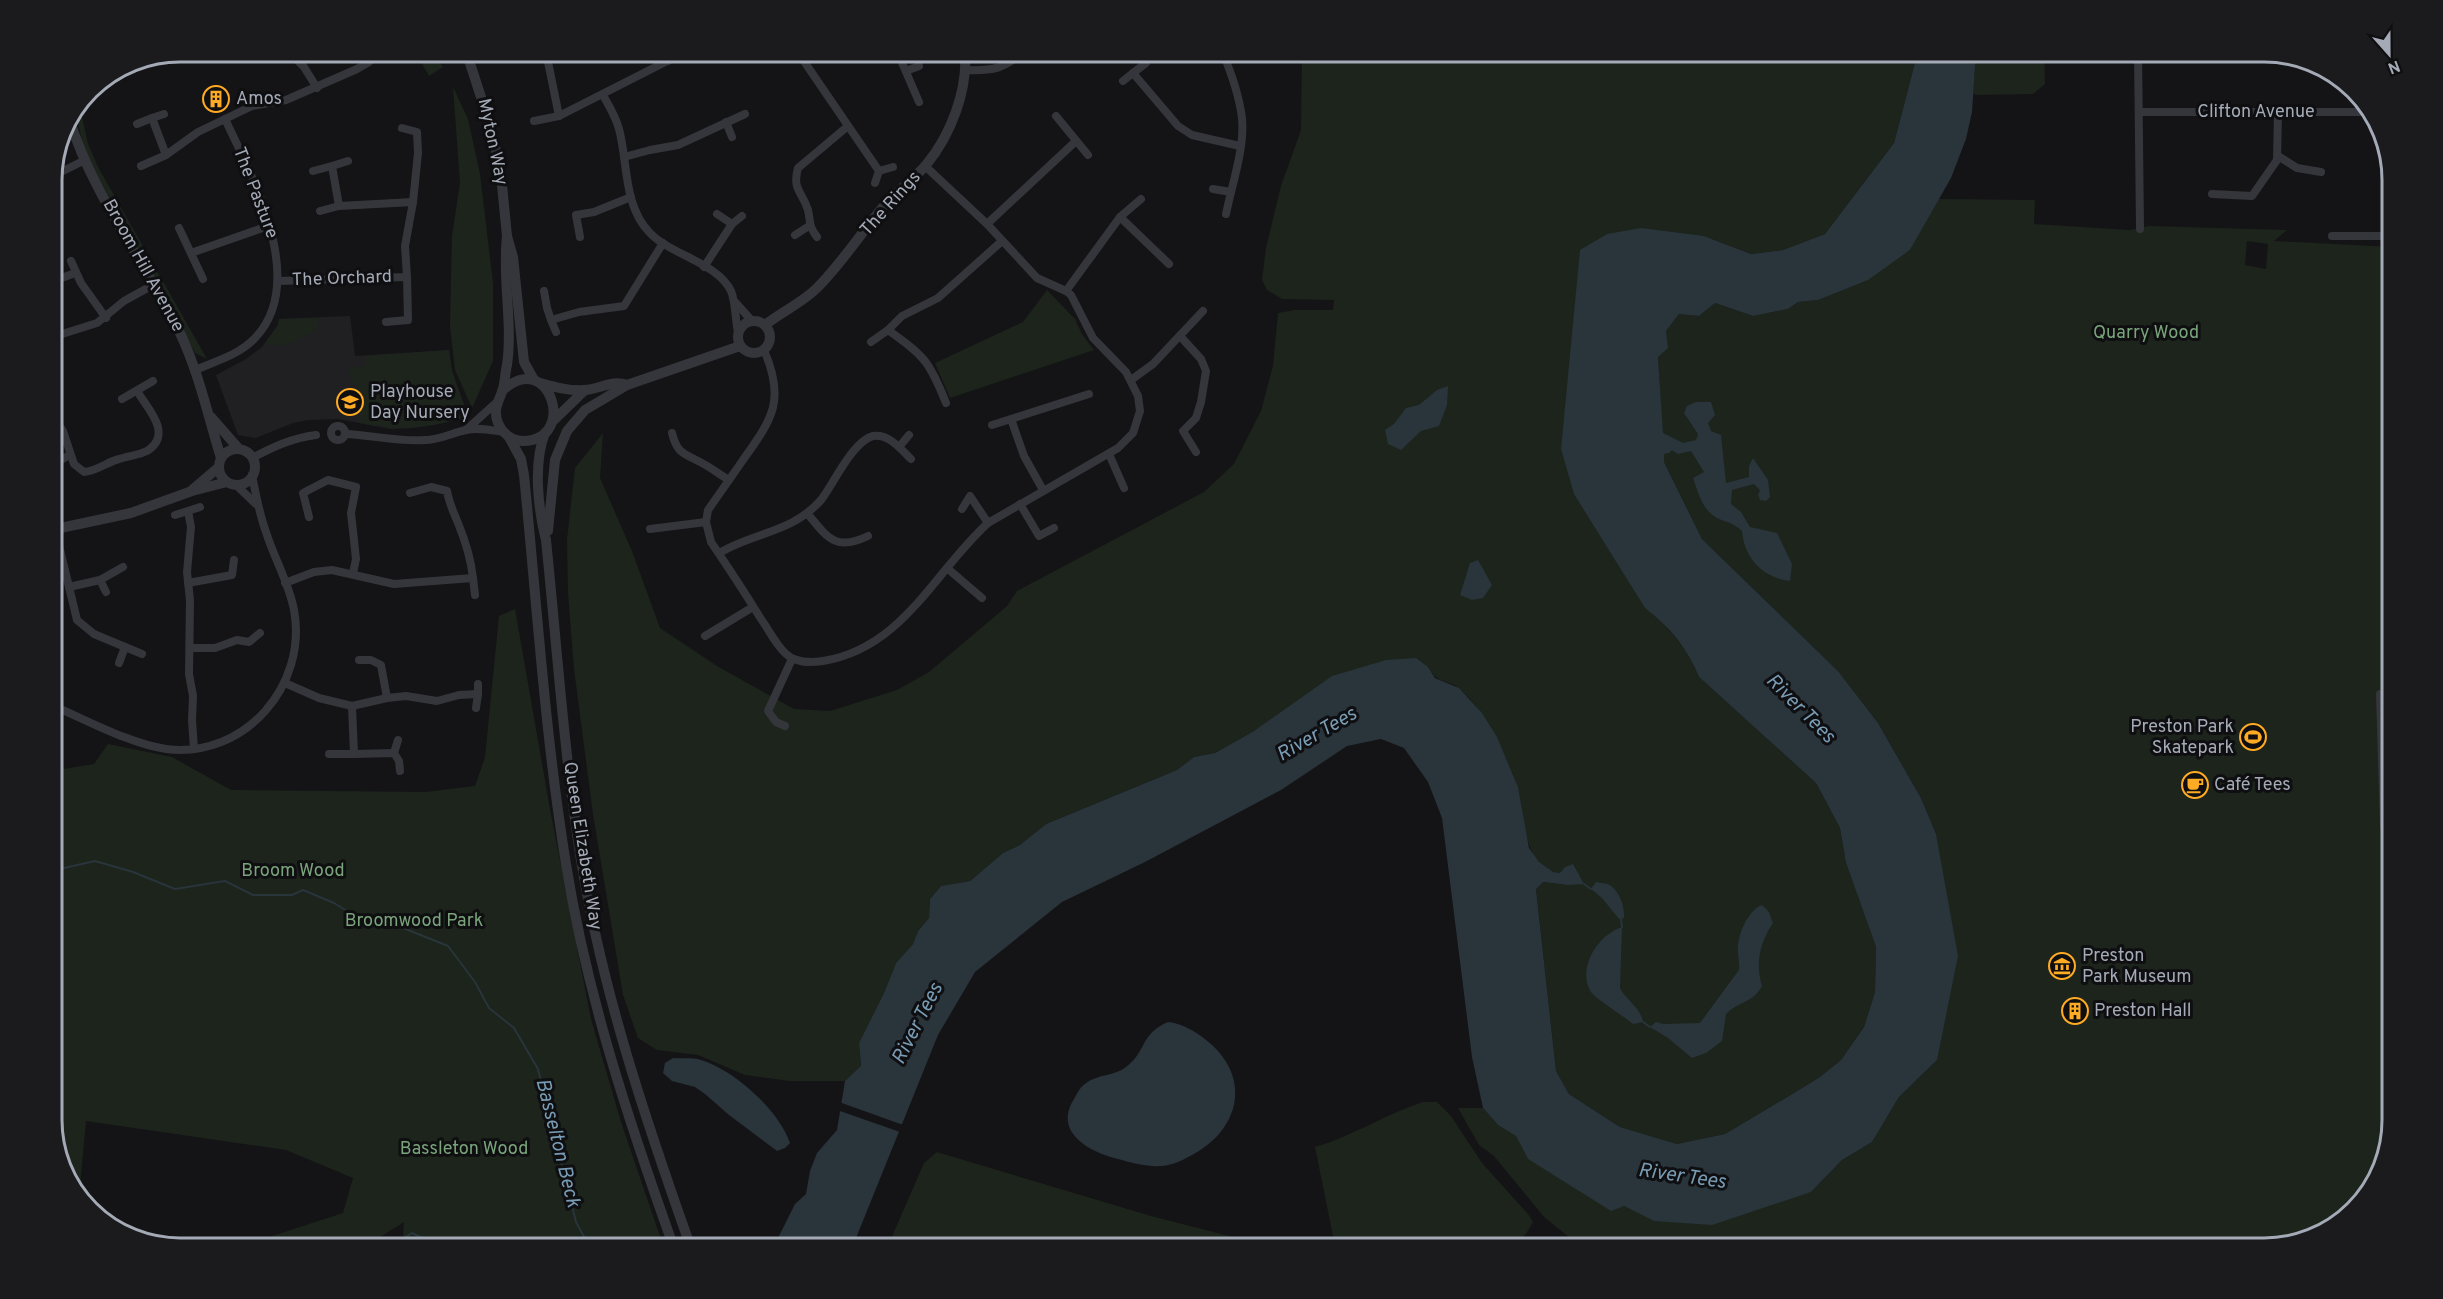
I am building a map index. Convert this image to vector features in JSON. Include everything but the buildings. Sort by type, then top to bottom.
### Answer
[{"type":"street","points":[[298,62],[308,72],[317,88]]},
{"type":"street","points":[[141,166],[166,155],[198,132],[252,106],[286,100],[317,88],[369,62]]},
{"type":"street","name":"Myton Way","points":[[470,62],[491,128],[501,175],[507,236],[513,257],[524,362],[537,382]]},
{"type":"street","points":[[548,62],[559,116]]},
{"type":"street","points":[[534,120],[559,116],[603,96],[666,62]]},
{"type":"street","points":[[804,62],[879,171]]},
{"type":"street","points":[[902,62],[919,102]]},
{"type":"street","name":"The Rings","points":[[765,325],[816,289],[860,239],[889,200],[926,166],[949,129],[958,103],[965,62]]},
{"type":"street","points":[[965,70],[993,71],[1011,62]]},
{"type":"street","points":[[1226,62],[1237,92],[1242,119],[1240,146],[1226,214]]},
{"type":"street","points":[[2138,62],[2140,229]]},
{"type":"street","points":[[1123,81],[1146,63]]},
{"type":"street","points":[[906,72],[919,66]]},
{"type":"street","points":[[1133,73],[1178,126],[1192,135],[1240,146]]},
{"type":"street","points":[[603,96],[615,117],[636,214],[650,233],[663,243],[724,280],[734,302],[740,346],[747,352],[755,354],[764,350],[770,340],[765,325],[752,321],[734,302]]},
{"type":"street","name":"Clifton Avenue","points":[[2139,112],[2360,112]]},
{"type":"street","points":[[2212,194],[2252,196],[2278,156],[2278,112]]},
{"type":"street","points":[[136,124],[164,114]]},
{"type":"street","points":[[624,157],[678,145],[745,114]]},
{"type":"street","points":[[1056,116],[1088,156]]},
{"type":"street","points":[[152,118],[166,155]]},
{"type":"street","name":"The Pasture","points":[[195,370],[228,357],[255,338],[271,315],[278,292],[276,252],[256,188],[225,119]]},
{"type":"street","points":[[726,123],[732,137]]},
{"type":"street","points":[[817,237],[809,226],[808,212],[796,186],[798,168],[848,126]]},
{"type":"street","name":"The Orchard","points":[[386,322],[408,320],[405,246],[413,202],[418,153],[417,132],[402,128]]},
{"type":"street","name":"Broom Hill Avenue","points":[[73,129],[85,160],[180,334],[211,417],[220,463]]},
{"type":"street","points":[[987,225],[1076,141]]},
{"type":"street","points":[[2278,156],[2297,168],[2321,172]]},
{"type":"street","points":[[62,172],[85,160]]},
{"type":"street","points":[[313,171],[348,161]]},
{"type":"street","points":[[332,166],[339,206]]},
{"type":"street","points":[[764,350],[775,383],[772,413],[765,430],[708,510],[706,522],[711,542],[777,644],[792,659],[812,663],[828,660],[859,651],[878,641],[902,621],[974,536],[988,523],[1118,448],[1133,433],[1140,411],[1138,396],[1126,372],[1093,338],[1079,308],[1065,291],[1037,278],[926,166]]},
{"type":"street","points":[[879,171],[892,167]]},
{"type":"street","points":[[874,183],[879,171]]},
{"type":"street","points":[[1213,189],[1231,192]]},
{"type":"street","points":[[580,237],[576,215],[594,212],[631,197]]},
{"type":"street","points":[[1065,291],[1120,217],[1142,199]]},
{"type":"street","points":[[320,211],[339,206],[413,202]]},
{"type":"street","points":[[717,214],[732,224]]},
{"type":"street","points":[[704,267],[732,224],[742,216]]},
{"type":"street","points":[[1120,217],[1169,264]]},
{"type":"street","points":[[190,253],[268,226]]},
{"type":"street","points":[[795,235],[809,226]]},
{"type":"street","points":[[179,228],[203,279]]},
{"type":"street","name":"Myton Way","points":[[502,391],[507,361],[505,257],[507,236]]},
{"type":"street","points":[[2332,236],[2381,236]]},
{"type":"street","points":[[871,342],[902,316],[940,297],[1002,241]]},
{"type":"street","points":[[551,320],[579,312],[624,306],[663,243]]},
{"type":"street","points":[[70,261],[75,273],[106,318]]},
{"type":"street","points":[[62,278],[75,273]]},
{"type":"street","name":"The Orchard","points":[[278,281],[407,277]]},
{"type":"street","points":[[62,334],[88,328],[106,318],[124,301],[153,285]]},
{"type":"street","points":[[544,291],[546,309],[556,332]]},
{"type":"street","points":[[1131,380],[1153,364],[1203,311]]},
{"type":"street","points":[[738,332],[746,323],[752,321]]},
{"type":"street","points":[[888,330],[914,348],[929,364],[946,403]]},
{"type":"street","points":[[1180,336],[1201,359],[1206,371],[1196,418],[1183,431],[1196,452]]},
{"type":"street","points":[[546,540],[555,460],[567,431],[585,410],[627,385],[740,346]]},
{"type":"street","points":[[122,399],[153,381]]},
{"type":"street","points":[[345,434],[426,441],[452,436],[466,430],[497,402],[502,391],[516,381],[585,390],[619,382],[627,385]]},
{"type":"street","points":[[537,382],[551,396],[554,408],[553,421]]},
{"type":"street","points":[[930,392],[940,388]]},
{"type":"street","points":[[466,430],[485,429],[507,434],[517,440],[529,441],[545,433],[553,421],[585,390]]},
{"type":"street","points":[[62,430],[74,464],[84,472],[146,451],[157,439],[158,423],[137,391]]},
{"type":"street","points":[[992,425],[1089,394]]},
{"type":"street","points":[[497,402],[498,423],[507,434]]},
{"type":"street","name":"Broom Hill Avenue","points":[[211,417],[239,449]]},
{"type":"street","points":[[1011,419],[1024,456],[1043,490]]},
{"type":"street","name":"Queen Elizabeth Way","points":[[545,433],[538,464],[542,525],[546,540],[566,751],[581,861],[619,1033],[647,1125],[687,1238]]},
{"type":"street","points":[[672,433],[675,445],[687,457],[699,461],[729,480]]},
{"type":"street","name":"Queen Elizabeth Way","points":[[507,434],[521,459],[524,475],[551,753],[566,864],[582,944],[605,1039],[632,1130],[670,1238]]},
{"type":"street","points":[[252,458],[277,445],[300,437],[316,435]]},
{"type":"street","points":[[719,554],[736,543],[772,533],[807,513],[820,500],[863,440],[875,435],[886,437],[911,459]]},
{"type":"street","points":[[899,447],[909,435]]},
{"type":"street","points":[[62,710],[139,743],[167,749],[194,749],[221,742],[247,729],[264,714],[285,683],[293,663],[296,637],[294,610],[256,504],[252,458],[248,453],[239,449],[225,453],[220,463],[192,491]]},
{"type":"street","points":[[62,459],[70,454]]},
{"type":"street","points":[[1108,454],[1124,488]]},
{"type":"street","points":[[220,463],[221,476],[256,504]]},
{"type":"street","points":[[62,528],[131,513],[192,491],[247,481],[252,475]]},
{"type":"street","points":[[309,517],[303,493],[328,480],[356,487],[351,513],[356,559],[353,573]]},
{"type":"street","points":[[962,509],[976,486]]},
{"type":"street","points":[[410,494],[431,487],[447,491],[449,505],[458,522],[472,566],[475,595]]},
{"type":"street","points":[[970,496],[988,523]]},
{"type":"street","points":[[1020,504],[1039,536],[1054,528]]},
{"type":"street","points":[[175,515],[200,507]]},
{"type":"street","points":[[188,511],[191,527],[187,554],[191,648],[189,674],[193,696],[194,749]]},
{"type":"street","points":[[807,513],[825,536],[843,544],[854,543],[868,536]]},
{"type":"street","points":[[650,529],[706,522]]},
{"type":"street","points":[[188,583],[232,575],[234,560]]},
{"type":"street","points":[[62,561],[77,620],[94,634],[142,654]]},
{"type":"street","points":[[69,587],[100,580],[123,567]]},
{"type":"street","points":[[947,568],[982,598]]},
{"type":"street","points":[[285,584],[314,572],[332,570],[394,584],[473,578]]},
{"type":"street","points":[[100,580],[106,592]]},
{"type":"street","points":[[705,636],[753,607]]},
{"type":"street","points":[[191,648],[215,648],[237,640],[249,642],[260,633]]},
{"type":"street","points":[[119,663],[125,647]]},
{"type":"street","points":[[785,726],[776,722],[768,711],[792,659]]},
{"type":"street","points":[[359,660],[371,660],[381,665],[387,698]]},
{"type":"street","points":[[285,683],[319,698],[352,706],[405,696],[437,701],[459,695],[478,694]]},
{"type":"street","points":[[476,708],[478,684]]},
{"type":"street","points":[[2380,694],[2382,747]]},
{"type":"street","points":[[352,706],[354,753]]},
{"type":"street","points":[[398,740],[394,753],[399,762],[400,771]]},
{"type":"street","points":[[329,754],[394,753]]},
{"type":"shaded area","points":[[350,316],[355,356],[449,350],[452,371],[468,416],[413,428],[391,429],[338,419],[308,420],[293,423],[256,438],[238,435],[216,375],[246,359],[262,347],[278,325],[279,319]]},
{"type":"green space","points":[[421,62],[439,62],[443,67],[429,76]]},
{"type":"green space","points":[[1302,62],[1915,62],[1894,143],[1825,234],[1783,250],[1751,254],[1704,236],[1571,358],[1561,449],[1645,608],[1659,618],[1690,655],[1699,677],[1816,783],[1840,828],[1846,863],[1876,947],[1875,992],[1864,1027],[1841,1060],[1820,1077],[1725,1134],[1677,1144],[1620,1127],[1569,1094],[1556,1071],[1536,888],[1543,882],[1568,885],[1560,873],[1547,870],[1531,850],[1515,780],[1486,720],[1461,690],[1436,677],[1428,667],[1254,731],[1215,753],[1194,757],[1177,770],[1046,824],[1020,845],[1003,853],[970,881],[941,886],[930,899],[929,918],[918,931],[913,944],[896,963],[859,1043],[861,1067],[845,1081],[789,1081],[745,1075],[698,1055],[657,1050],[638,1038],[623,995],[593,814],[574,669],[568,593],[567,540],[575,468],[603,433],[600,478],[632,551],[660,628],[717,666],[794,709],[830,711],[897,690],[929,672],[1007,606],[1017,591],[1204,492],[1234,464],[1261,411],[1273,366],[1278,313],[1295,310],[1333,310],[1334,300],[1282,299],[1267,290],[1262,280],[1266,248],[1281,186],[1301,130]]},
{"type":"green space","points":[[1975,62],[2044,62],[2045,84],[2033,94],[1976,95],[1973,93]]},
{"type":"green space","points":[[453,87],[468,119],[480,174],[493,283],[493,361],[472,408],[455,370],[450,326],[452,236],[460,183]]},
{"type":"green space","points":[[81,114],[88,144],[98,167],[207,359],[195,353],[97,175],[83,145],[77,120]]},
{"type":"green space","name":"Quarry Wood","points":[[1938,199],[2035,200],[2034,224],[2130,230],[2149,226],[2287,230],[2274,241],[2381,246],[2382,1120],[2375,1158],[2362,1185],[2329,1218],[2302,1231],[2264,1238],[1570,1238],[1545,1218],[1494,1156],[1479,1145],[1458,1108],[1483,1108],[1498,1125],[1516,1135],[1528,1159],[1655,1221],[1811,1192],[1842,1160],[1872,1142],[1899,1097],[1937,1060],[1936,834],[1921,798],[1878,723],[1838,671],[1702,539],[1664,462],[1658,357],[1666,331],[1679,314],[1699,316],[1715,303],[1753,316],[1788,309],[1798,302],[1818,300],[1910,250]],"holes":[[[2247,241],[2268,244],[2266,269],[2245,265]]]},
{"type":"green space","points":[[1047,290],[1075,319],[1082,334],[1094,350],[950,398],[935,363],[1023,322]]},
{"type":"green space","points":[[317,318],[319,328],[300,339],[279,345],[265,343],[278,325],[279,319]]},
{"type":"green space","points":[[449,350],[452,371],[468,416],[439,424],[414,427],[388,427],[359,423],[359,393],[349,373],[350,367],[365,366],[365,356]]},
{"type":"green space","name":"Broomwood Park","points":[[515,609],[550,809],[591,1019],[621,1122],[661,1238],[403,1238],[404,1222],[379,1238],[267,1238],[343,1213],[353,1178],[286,1150],[86,1121],[80,1184],[68,1158],[62,1128],[62,769],[94,764],[108,744],[172,757],[231,790],[425,792],[475,786],[485,757],[499,616]]},
{"type":"green space","points":[[1423,1102],[1437,1102],[1451,1116],[1482,1163],[1528,1214],[1533,1222],[1526,1234],[1521,1238],[1333,1238],[1315,1147]]},
{"type":"green space","points":[[937,1152],[1151,1216],[1237,1238],[891,1238],[924,1163]]},
{"type":"water","name":"River Tees","points":[[1915,62],[1975,62],[1972,112],[1966,139],[1951,178],[1910,250],[1868,280],[1818,300],[1798,302],[1788,309],[1753,316],[1715,303],[1699,316],[1679,314],[1666,331],[1668,348],[1658,357],[1663,433],[1683,443],[1696,440],[1698,434],[1684,413],[1687,406],[1696,402],[1711,402],[1715,415],[1708,423],[1711,431],[1721,435],[1726,483],[1749,477],[1749,466],[1753,458],[1768,480],[1770,497],[1766,501],[1760,500],[1758,495],[1760,490],[1754,484],[1732,490],[1731,504],[1741,512],[1750,527],[1777,533],[1792,564],[1790,581],[1771,576],[1757,565],[1747,550],[1742,531],[1733,524],[1712,515],[1704,506],[1693,478],[1704,472],[1691,451],[1678,454],[1672,450],[1664,454],[1664,462],[1702,539],[1838,671],[1878,723],[1921,798],[1936,834],[1958,956],[1937,1060],[1899,1097],[1872,1142],[1842,1160],[1811,1192],[1712,1225],[1654,1221],[1624,1206],[1611,1211],[1528,1159],[1516,1136],[1498,1125],[1483,1108],[1472,1057],[1442,818],[1428,782],[1404,748],[1381,739],[1347,746],[1281,790],[1145,862],[1062,902],[975,972],[938,1035],[856,1238],[778,1238],[795,1204],[806,1194],[810,1171],[817,1153],[837,1130],[845,1081],[861,1066],[859,1043],[896,963],[913,944],[918,931],[929,918],[930,899],[941,886],[970,881],[1003,853],[1020,845],[1046,824],[1177,770],[1194,757],[1215,753],[1254,731],[1332,676],[1386,660],[1416,658],[1428,667],[1435,678],[1459,688],[1482,713],[1497,737],[1518,787],[1529,848],[1539,862],[1553,872],[1560,873],[1565,867],[1573,864],[1584,884],[1543,882],[1536,889],[1556,1071],[1569,1094],[1620,1127],[1677,1144],[1725,1134],[1820,1077],[1841,1060],[1864,1027],[1875,992],[1876,947],[1846,863],[1840,828],[1816,783],[1699,677],[1677,639],[1645,608],[1574,494],[1561,449],[1580,250],[1607,234],[1641,228],[1704,236],[1751,254],[1783,250],[1825,234],[1894,143]]},
{"type":"water","points":[[1448,386],[1447,405],[1439,426],[1421,431],[1401,450],[1388,444],[1385,430],[1394,424],[1406,408],[1419,405],[1437,390]]},
{"type":"water","points":[[1478,560],[1492,585],[1483,598],[1472,600],[1460,595],[1470,563]]},
{"type":"water","points":[[1596,882],[1610,885],[1617,892],[1623,905],[1624,918],[1619,919],[1602,898],[1591,889]]},
{"type":"water","points":[[1762,905],[1769,912],[1773,923],[1760,953],[1759,969],[1762,986],[1754,996],[1726,1014],[1722,1041],[1706,1053],[1692,1058],[1668,1038],[1650,1027],[1656,1022],[1663,1024],[1700,1023],[1739,970],[1740,934],[1749,916]]},
{"type":"water","points":[[1622,927],[1620,988],[1639,1012],[1643,1022],[1633,1024],[1594,995],[1587,983],[1586,973],[1592,953],[1605,937]]},
{"type":"water","points":[[1168,1022],[1186,1027],[1211,1044],[1224,1058],[1232,1074],[1235,1089],[1234,1104],[1229,1119],[1220,1133],[1208,1145],[1192,1155],[1162,1166],[1145,1165],[1107,1156],[1086,1146],[1071,1131],[1068,1121],[1069,1111],[1079,1091],[1090,1081],[1126,1067],[1133,1061],[1148,1037]]},
{"type":"water","points":[[673,1058],[701,1060],[714,1065],[741,1082],[766,1105],[784,1130],[790,1143],[777,1151],[695,1087],[672,1081],[663,1073],[665,1063]]},
{"type":"pier","points":[[839,1102],[906,1126],[903,1133],[837,1110]]},
{"type":"waterway","name":"Basselton Beck","points":[[62,868],[95,861],[133,872],[175,889],[225,881],[253,895],[292,895],[303,890],[334,903],[371,926],[393,924],[448,946],[475,982],[489,1008],[514,1028],[538,1069],[576,1222],[585,1238]]},
{"type":"waterway","points":[[1584,884],[1591,889]]},
{"type":"waterway","points":[[1621,919],[1622,927]]},
{"type":"waterway","points":[[1643,1022],[1650,1027]]},
{"type":"waterway","name":"Basselton Beck","points":[[404,1238],[412,1233],[423,1238]]},
{"type":"place","name":"Amos","points":[[216,99]]},
{"type":"place","name":"Playhouse Day Nursery","points":[[350,402]]},
{"type":"place","name":"Preston Park Skatepark","points":[[2253,737]]},
{"type":"place","name":"Café Tees","points":[[2195,785]]},
{"type":"place","name":"Preston Park Museum","points":[[2062,966]]},
{"type":"place","name":"Preston Hall","points":[[2075,1011]]},
{"type":"park label","name":"Broom Wood","points":[[293,871]]},
{"type":"park label","name":"Bassleton Wood","points":[[464,1149]]}]
